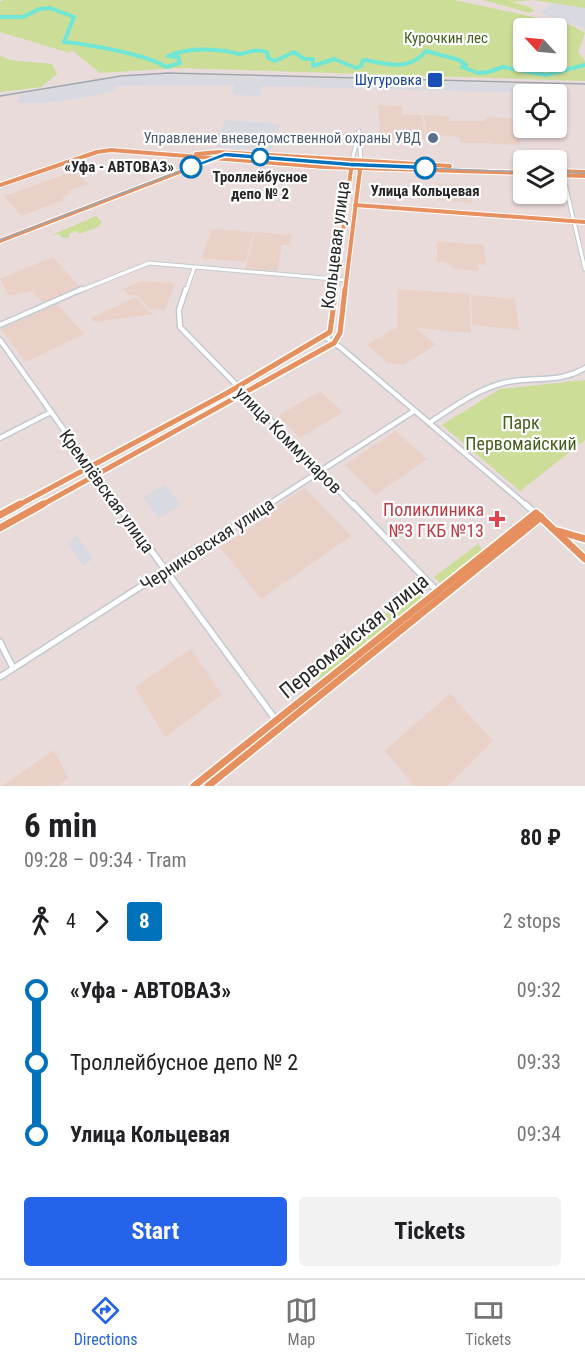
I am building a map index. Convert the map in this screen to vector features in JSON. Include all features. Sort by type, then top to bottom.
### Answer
[{"type":"main road","points":[[0,185],[105,150],[272,162],[351,164]]},
{"type":"main road","points":[[190,155],[210,152],[360,165],[513,171]]},
{"type":"main road","points":[[0,241],[215,158]]},
{"type":"main road","name":"Кольцевая улица","points":[[325,337],[330,332],[351,164]]},
{"type":"main road","name":"Кольцевая улица","points":[[334,343],[340,333],[360,165]]},
{"type":"main road","points":[[567,173],[585,174]]},
{"type":"main road","points":[[355,205],[585,222]]},
{"type":"main road","points":[[0,515],[325,337]]},
{"type":"main road","points":[[0,528],[334,343]]},
{"type":"main road","points":[[538,515],[584,555]]},
{"type":"main road","name":"Первомайская улица","points":[[208,786],[279,724],[538,515]]},
{"type":"main road","points":[[554,529],[585,539]]},
{"type":"main road","name":"Первомайская улица","points":[[194,786],[279,724]]},
{"type":"street","name":"Кольцевая улица","points":[[351,164],[359,131],[360,165]]},
{"type":"street","points":[[567,196],[585,269]]},
{"type":"street","points":[[0,325],[149,263],[346,280]]},
{"type":"street","name":"улица Коммунаров","points":[[194,268],[179,310],[180,327],[441,594]]},
{"type":"street","points":[[325,337],[538,515]]},
{"type":"street","name":"Кремлёвская улица","points":[[0,340],[89,467],[279,724]]},
{"type":"street","points":[[429,423],[464,401],[494,386],[568,376],[585,368]]},
{"type":"street","name":"Черниковская улица","points":[[0,677],[414,411]]},
{"type":"street","points":[[0,438],[51,412]]},
{"type":"street","points":[[0,642],[13,668]]},
{"type":"shaded area","points":[[551,3],[585,8],[585,29],[567,23],[567,18],[554,18],[540,13]]},
{"type":"shaded area","points":[[160,74],[524,84],[513,84],[513,93],[262,86],[260,96],[233,94],[234,85],[115,86],[116,91],[82,98],[44,103],[17,103],[19,95],[113,78]]},
{"type":"shaded area","points":[[378,105],[402,106],[403,115],[422,115],[425,139],[380,138]]},
{"type":"shaded area","points":[[424,115],[449,116],[450,121],[485,121],[485,117],[513,118],[513,138],[519,138],[521,145],[491,144],[489,138],[489,143],[461,143],[459,137],[426,134]]},
{"type":"shaded area","name":"Троллейбусное депо № 2","points":[[225,120],[280,124],[272,150],[215,147]]},
{"type":"shaded area","points":[[75,171],[88,184],[69,191],[70,193],[62,197],[64,200],[21,216],[4,196]]},
{"type":"shaded area","points":[[437,183],[471,186],[472,203],[437,200]]},
{"type":"shaded area","points":[[212,229],[254,232],[245,262],[201,258]]},
{"type":"shaded area","points":[[255,232],[292,235],[290,245],[282,245],[277,272],[245,269]]},
{"type":"shaded area","points":[[437,241],[484,245],[486,265],[478,264],[479,271],[453,269],[452,265],[437,261]]},
{"type":"shaded area","points":[[53,257],[80,287],[43,303],[32,291],[9,296],[0,279]]},
{"type":"shaded area","points":[[140,281],[175,283],[165,310],[149,309],[135,294],[130,296],[123,289]]},
{"type":"shaded area","points":[[398,289],[469,294],[471,333],[416,328],[436,345],[403,365],[388,363],[367,345],[397,327]]},
{"type":"shaded area","points":[[471,295],[515,299],[519,330],[472,325]]},
{"type":"shaded area","points":[[136,297],[148,311],[155,314],[94,322],[91,318]]},
{"type":"shaded area","points":[[57,304],[84,334],[26,362],[1,329]]},
{"type":"shaded area","points":[[320,391],[343,412],[300,438],[278,416]]},
{"type":"shaded area","points":[[395,431],[427,459],[376,495],[345,465]]},
{"type":"shaded area","points":[[165,485],[181,505],[159,518],[143,497]]},
{"type":"shaded area","points":[[305,488],[351,536],[261,599],[218,545],[221,543],[224,545],[273,513],[271,510]]},
{"type":"shaded area","points":[[77,536],[93,559],[83,566],[67,542]]},
{"type":"shaded area","points":[[191,649],[222,695],[165,737],[135,687]]},
{"type":"shaded area","points":[[450,693],[493,741],[448,786],[414,786],[385,751]]},
{"type":"shaded area","points":[[54,750],[68,778],[56,786],[2,786]]},
{"type":"green space","name":"Курочкин лес","points":[[4,0],[454,0],[538,18],[513,18],[513,72],[567,72],[567,24],[585,33],[578,52],[585,61],[585,81],[180,68],[100,73],[72,50],[70,53],[0,32],[0,2]]},
{"type":"green space","points":[[483,0],[534,0],[511,2],[530,7],[534,11],[530,13]]},
{"type":"green space","points":[[534,0],[585,0],[585,8]]},
{"type":"green space","points":[[0,56],[11,60],[52,64],[57,74],[41,87],[0,92]]},
{"type":"green space","points":[[96,216],[102,222],[100,226],[79,234],[76,231],[68,234],[70,237],[52,235]]},
{"type":"green space","name":"Парк Первомайский","points":[[585,380],[585,440],[520,491],[442,425],[500,389]]},
{"type":"green space","points":[[478,544],[482,550],[440,583],[434,577]]},
{"type":"green space","points":[[420,587],[427,594],[369,640],[362,632]]},
{"type":"green space","points":[[361,634],[367,642],[317,681],[322,664]]},
{"type":"waterway","name":"Шугуровка","points":[[0,17],[23,17],[39,9],[50,8],[74,17],[64,42],[132,54],[166,67],[180,63],[178,57],[168,56],[189,50],[227,51],[239,54],[262,51],[267,52],[268,58],[275,61],[294,52],[304,59],[313,59],[313,66],[334,59],[356,68],[361,66],[363,60],[404,64],[419,58],[426,51],[459,60],[466,65],[462,67],[478,73],[503,67],[546,75],[585,65]]},
{"type":"tram line","points":[[0,240],[222,155],[351,165],[513,172]]},
{"type":"tram line","name":"8","points":[[191,167],[225,155],[351,165],[425,168]]},
{"type":"tram line","points":[[567,172],[585,173]]},
{"type":"railway","points":[[0,96],[121,76],[168,73],[585,84]]},
{"type":"place","name":"Шугуровка","points":[[435,80]]},
{"type":"place","name":"Управление вневедомственной охраны УВД","points":[[433,138]]},
{"type":"place","name":"Троллейбусное депо № 2","points":[[260,157]]},
{"type":"place","name":"«Уфа - АВТОВАЗ»","points":[[191,167]]},
{"type":"place","name":"Улица Кольцевая","points":[[425,168]]},
{"type":"place","name":"Поликлиника №3 ГКБ №13","points":[[497,519]]}]
